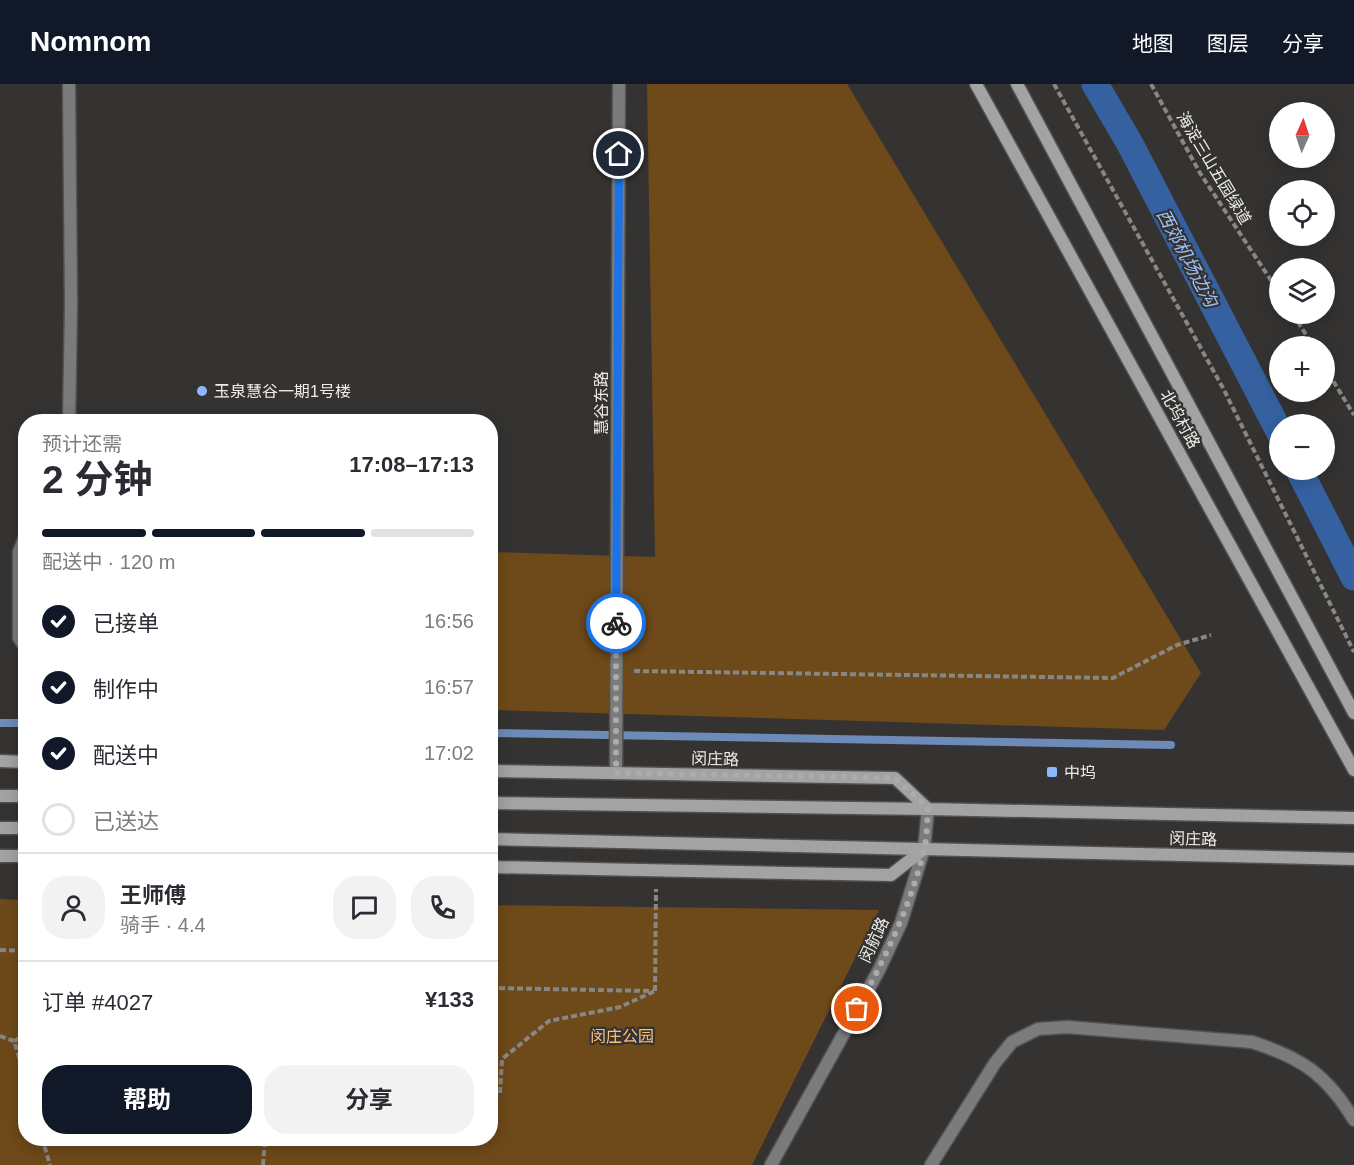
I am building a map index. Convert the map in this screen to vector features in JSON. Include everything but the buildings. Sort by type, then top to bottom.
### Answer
[{"type":"main road","name":"北坞村路","points":[[976,84],[1354,770]]},
{"type":"main road","name":"北坞村路","points":[[1017,84],[1354,713]]},
{"type":"main road","points":[[0,761],[18,762]]},
{"type":"main road","name":"闵庄路","points":[[498,771],[895,778],[928,808]]},
{"type":"main road","points":[[0,796],[18,796]]},
{"type":"main road","name":"闵庄路","points":[[498,803],[928,808],[1354,818]]},
{"type":"main road","points":[[0,828],[18,828]]},
{"type":"main road","name":"闵庄路","points":[[498,839],[1354,859]]},
{"type":"main road","points":[[498,867],[891,875],[924,849]]},
{"type":"main road","points":[[0,856],[18,856]]},
{"type":"street","points":[[69,84],[71,304],[69,414]]},
{"type":"street","name":"慧谷东路","points":[[616,773],[619,84]]},
{"type":"street","name":"闵航路","points":[[771,1165],[879,970],[901,923],[924,849],[928,808]]},
{"type":"street","points":[[931,1165],[995,1063],[1012,1042],[1038,1029],[1067,1027],[1252,1042],[1281,1051],[1317,1073],[1340,1096],[1354,1120]]},
{"type":"path","points":[[1054,84],[1223,388],[1354,652]]},
{"type":"path","name":"海淀三山五园绿道","points":[[1151,84],[1200,173],[1269,277]]},
{"type":"path","points":[[1335,384],[1354,415]]},
{"type":"path","points":[[616,671],[1113,678],[1177,645],[1211,635]]},
{"type":"path","points":[[655,991],[656,870]]},
{"type":"path","points":[[0,950],[18,951]]},
{"type":"path","points":[[498,988],[655,991]]},
{"type":"path","points":[[500,1093],[502,1059],[549,1021],[620,1007],[655,991]]},
{"type":"path","points":[[0,1036],[14,1041],[18,1039]]},
{"type":"path","points":[[14,1041],[18,1054]]},
{"type":"path","points":[[44,1146],[50,1165]]},
{"type":"path","points":[[263,1165],[264,1146]]},
{"type":"green space","points":[[647,84],[847,84],[1201,673],[1164,730],[498,710],[498,552],[655,557]]},
{"type":"green space","name":"闵庄公园","points":[[0,899],[18,900],[18,1146],[498,1146],[498,905],[879,910],[752,1165],[0,1165]]},
{"type":"waterway","name":"西郊机场边沟","points":[[1095,84],[1130,144],[1270,414]]},
{"type":"waterway","name":"西郊机场边沟","points":[[1304,480],[1354,577]]},
{"type":"waterway","points":[[0,723],[18,723]]},
{"type":"waterway","points":[[498,733],[1171,745]]},
{"type":"way so far","points":[[616,623],[616,773],[895,778],[928,808],[924,849],[901,923],[879,970],[857,1009]]},
{"type":"place","name":"玉泉慧谷一期1号楼","points":[[202,391]]},
{"type":"place","name":"中坞","points":[[1052,772]]},
{"type":"route","points":[[616,623],[619,154]]}]
